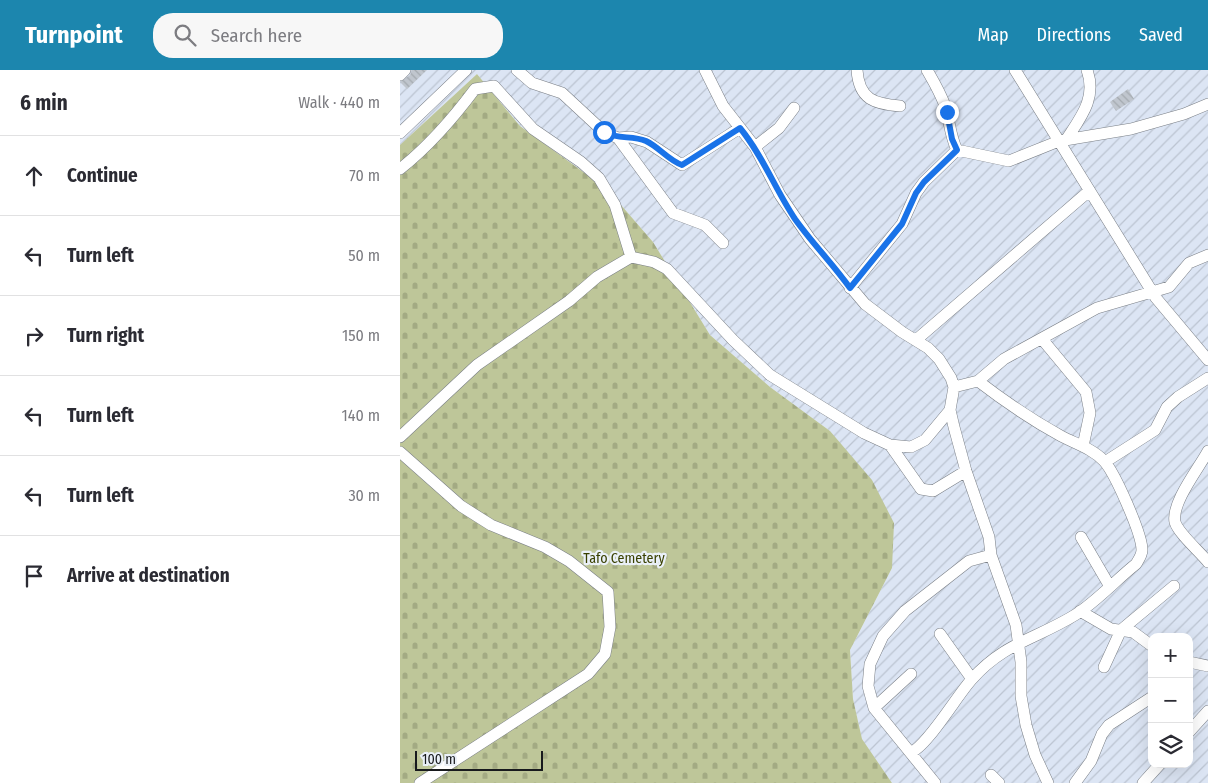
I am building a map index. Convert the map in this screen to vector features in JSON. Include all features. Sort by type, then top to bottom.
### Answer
[{"type":"street","points":[[400,134],[466,70]]},
{"type":"street","points":[[517,70],[532,83],[562,93],[604,132],[618,138],[631,138],[647,142],[682,165],[740,128]]},
{"type":"street","points":[[705,70],[723,106],[755,147],[780,195],[796,220],[865,304],[916,340],[939,359],[954,387],[950,410],[966,471],[989,537],[991,555],[1013,617],[1019,642],[1021,696],[1026,725],[1035,755],[1048,783]]},
{"type":"street","points":[[857,70],[862,90],[868,98],[875,103],[900,106]]},
{"type":"street","points":[[927,70],[940,92],[947,112],[952,139],[957,150]]},
{"type":"street","points":[[1015,70],[1062,141],[1088,192],[1152,292],[1208,360]]},
{"type":"street","points":[[1062,141],[1090,98],[1092,88],[1087,70]]},
{"type":"street","points":[[400,168],[437,133],[475,89],[494,86],[532,128],[567,151],[599,178],[615,206],[631,257]]},
{"type":"street","points":[[957,150],[1009,161],[1062,141],[1131,129],[1208,104]]},
{"type":"street","points":[[755,147],[779,128],[794,108]]},
{"type":"street","points":[[618,138],[672,213],[704,225],[723,243]]},
{"type":"street","points":[[850,288],[902,224],[916,193],[924,182],[957,150]]},
{"type":"street","points":[[916,340],[1088,192]]},
{"type":"street","points":[[954,387],[978,381],[1004,359],[1097,308],[1169,287],[1189,264],[1208,254]]},
{"type":"street","points":[[400,438],[477,365],[569,301],[597,277],[631,257],[654,262],[667,269],[733,340],[770,374],[828,412],[890,445],[911,447],[925,440],[950,410]]},
{"type":"street","points":[[1042,339],[1086,392],[1090,413],[1083,446]]},
{"type":"street","points":[[1105,462],[1155,430],[1167,407],[1172,402],[1208,378]]},
{"type":"street","points":[[911,752],[917,750],[927,740],[972,679],[1005,650],[1080,611],[1136,564],[1141,556],[1142,548],[1134,522],[1105,462],[1083,446],[1037,422],[978,381]]},
{"type":"street","points":[[890,445],[921,489],[927,492],[933,491],[966,471]]},
{"type":"street","points":[[400,452],[461,506],[491,525],[545,547],[569,561],[608,592],[610,627],[605,654],[588,674],[420,783]]},
{"type":"street","points":[[1208,452],[1180,499],[1175,512],[1176,523],[1208,562]]},
{"type":"street","points":[[1082,537],[1109,585]]},
{"type":"street","points":[[935,783],[874,708],[868,686],[870,664],[883,636],[904,611],[969,562],[991,555]]},
{"type":"street","points":[[1104,667],[1121,630],[1174,586]]},
{"type":"street","points":[[1080,611],[1103,626],[1140,636],[1148,643]]},
{"type":"street","points":[[940,634],[972,679]]},
{"type":"street","points":[[874,708],[911,674]]},
{"type":"street","points":[[1075,783],[1091,762],[1102,734],[1109,725],[1148,700]]},
{"type":"street","points":[[1193,728],[1208,711]]},
{"type":"street","points":[[1143,783],[1156,768]]},
{"type":"shaded area","points":[[400,70],[1208,70],[1208,783],[892,783],[862,740],[853,699],[850,650],[892,568],[830,431],[770,387],[710,335],[653,242],[608,190],[520,126],[477,74],[400,145]]},
{"type":"green space","name":"Tafo Cemetery","points":[[477,74],[520,126],[608,190],[653,242],[710,335],[770,387],[830,431],[872,480],[894,523],[892,568],[850,650],[853,699],[862,739],[892,783],[400,783],[400,145]]},
{"type":"building","points":[[412,70],[427,70],[407,89],[400,82],[410,75]]},
{"type":"building","points":[[1128,89],[1134,99],[1116,111],[1110,102]]},
{"type":"route","points":[[604,132],[618,138],[640,139],[677,164],[682,165],[740,128],[768,168],[774,184],[796,220],[850,288],[902,224],[916,193],[924,182],[957,150],[952,139],[947,112]]}]
